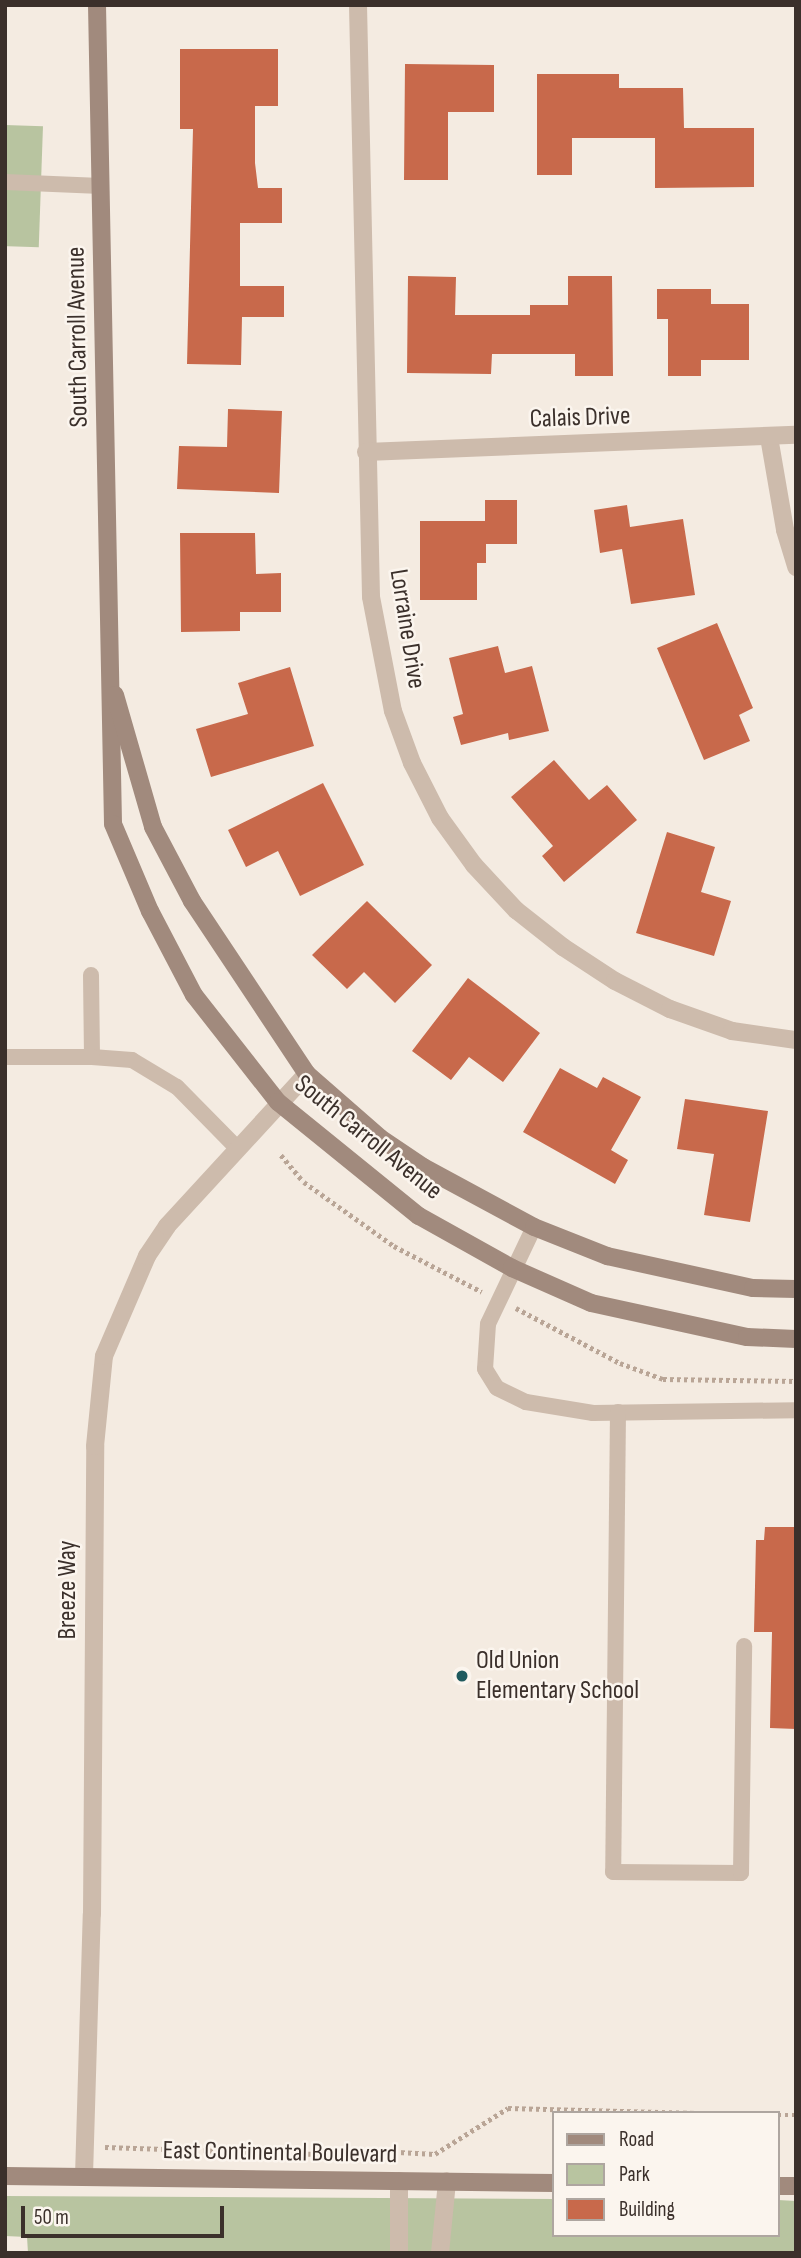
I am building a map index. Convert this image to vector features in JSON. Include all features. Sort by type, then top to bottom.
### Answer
[{"type":"main road","name":"South Carroll Avenue","points":[[97,5],[107,668],[113,824],[149,911],[194,995],[278,1102],[419,1216],[512,1268],[591,1303],[662,1321],[747,1337],[796,1339]]},
{"type":"main road","name":"South Carroll Avenue","points":[[107,668],[153,827],[218,944],[307,1074],[380,1138],[423,1167],[534,1227],[607,1256],[673,1273],[753,1287],[796,1289]]},
{"type":"main road","name":"East Continental Boulevard","points":[[5,2176],[552,2183]]},
{"type":"street","name":"Lorraine Drive","points":[[358,5],[371,597],[393,710],[440,818],[474,866],[516,910],[615,981],[670,1009],[732,1031],[796,1040]]},
{"type":"street","name":"Calais Drive","points":[[366,452],[796,435]]},
{"type":"street","points":[[769,437],[796,567]]},
{"type":"street","name":"Breeze Way","points":[[84,2176],[92,1914],[95,1446],[104,1356],[147,1256],[192,1195],[307,1074]]},
{"type":"street","points":[[399,2253],[400,2181]]},
{"type":"street","points":[[440,2253],[447,2181]]},
{"type":"lane","points":[[5,182],[100,186]]},
{"type":"lane","points":[[91,975],[92,1057]]},
{"type":"lane","points":[[5,1057],[132,1060],[177,1087],[236,1147]]},
{"type":"lane","points":[[534,1227],[512,1268],[488,1324],[485,1369],[497,1388],[526,1402],[593,1413],[796,1410]]},
{"type":"lane","points":[[618,1412],[613,1872],[741,1873],[744,1646]]},
{"type":"path","points":[[85,2146],[317,2154],[380,2151],[435,2154],[508,2108],[622,2111]]},
{"type":"path","points":[[379,2181],[380,2151]]},
{"type":"green space","points":[[5,125],[43,126],[39,247],[5,246]]},
{"type":"green space","points":[[5,2196],[552,2199],[552,2237],[780,2237],[780,2200],[796,2201],[796,2253],[28,2253],[27,2237],[5,2236]]},
{"type":"building","points":[[180,49],[278,49],[278,106],[255,106],[255,163],[258,188],[282,188],[282,223],[240,223],[240,286],[284,286],[284,317],[242,317],[241,365],[187,364],[193,129],[180,129]]},
{"type":"building","points":[[405,64],[494,65],[494,112],[448,112],[448,180],[404,180]]},
{"type":"building","points":[[537,74],[619,74],[619,88],[683,88],[684,128],[754,128],[754,187],[655,188],[655,138],[572,138],[572,175],[537,175]]},
{"type":"building","points":[[408,276],[456,277],[455,315],[530,315],[530,305],[568,305],[568,276],[612,276],[613,376],[575,376],[575,354],[492,354],[491,374],[407,373]]},
{"type":"building","points":[[657,289],[711,289],[711,304],[749,304],[749,360],[701,360],[701,376],[668,376],[668,319],[657,319]]},
{"type":"building","points":[[228,409],[282,411],[279,493],[177,489],[179,446],[227,447]]},
{"type":"building","points":[[485,500],[517,500],[517,544],[486,544],[486,563],[477,563],[477,600],[420,600],[420,521],[485,521]]},
{"type":"building","points":[[627,505],[630,527],[683,519],[695,595],[631,604],[622,549],[600,553],[594,510]]},
{"type":"building","points":[[180,533],[255,533],[256,574],[281,573],[281,612],[240,612],[240,631],[181,632]]},
{"type":"building","points":[[717,623],[753,708],[739,715],[750,741],[704,760],[657,648]]},
{"type":"building","points":[[498,646],[505,673],[532,666],[549,731],[509,740],[508,733],[461,745],[453,717],[463,714],[449,658]]},
{"type":"building","points":[[290,667],[314,746],[211,777],[196,729],[248,714],[238,683]]},
{"type":"building","points":[[554,760],[589,800],[607,785],[637,820],[564,882],[542,856],[553,846],[511,797]]},
{"type":"building","points":[[323,783],[364,865],[300,896],[278,851],[246,867],[228,830]]},
{"type":"building","points":[[667,832],[715,847],[701,892],[731,901],[714,956],[636,933]]},
{"type":"building","points":[[367,901],[432,965],[395,1003],[364,972],[347,989],[312,955]]},
{"type":"building","points":[[468,978],[540,1033],[503,1082],[469,1057],[451,1080],[412,1051]]},
{"type":"building","points":[[560,1068],[597,1088],[603,1077],[641,1097],[611,1150],[628,1160],[615,1184],[523,1132]]},
{"type":"building","points":[[685,1099],[768,1111],[750,1222],[704,1215],[714,1154],[677,1149]]},
{"type":"building","points":[[765,1527],[796,1527],[796,1729],[770,1728],[772,1632],[754,1632],[756,1540],[764,1540]]},
{"type":"place","name":"Old Union Elementary School","points":[[462,1676]]}]
